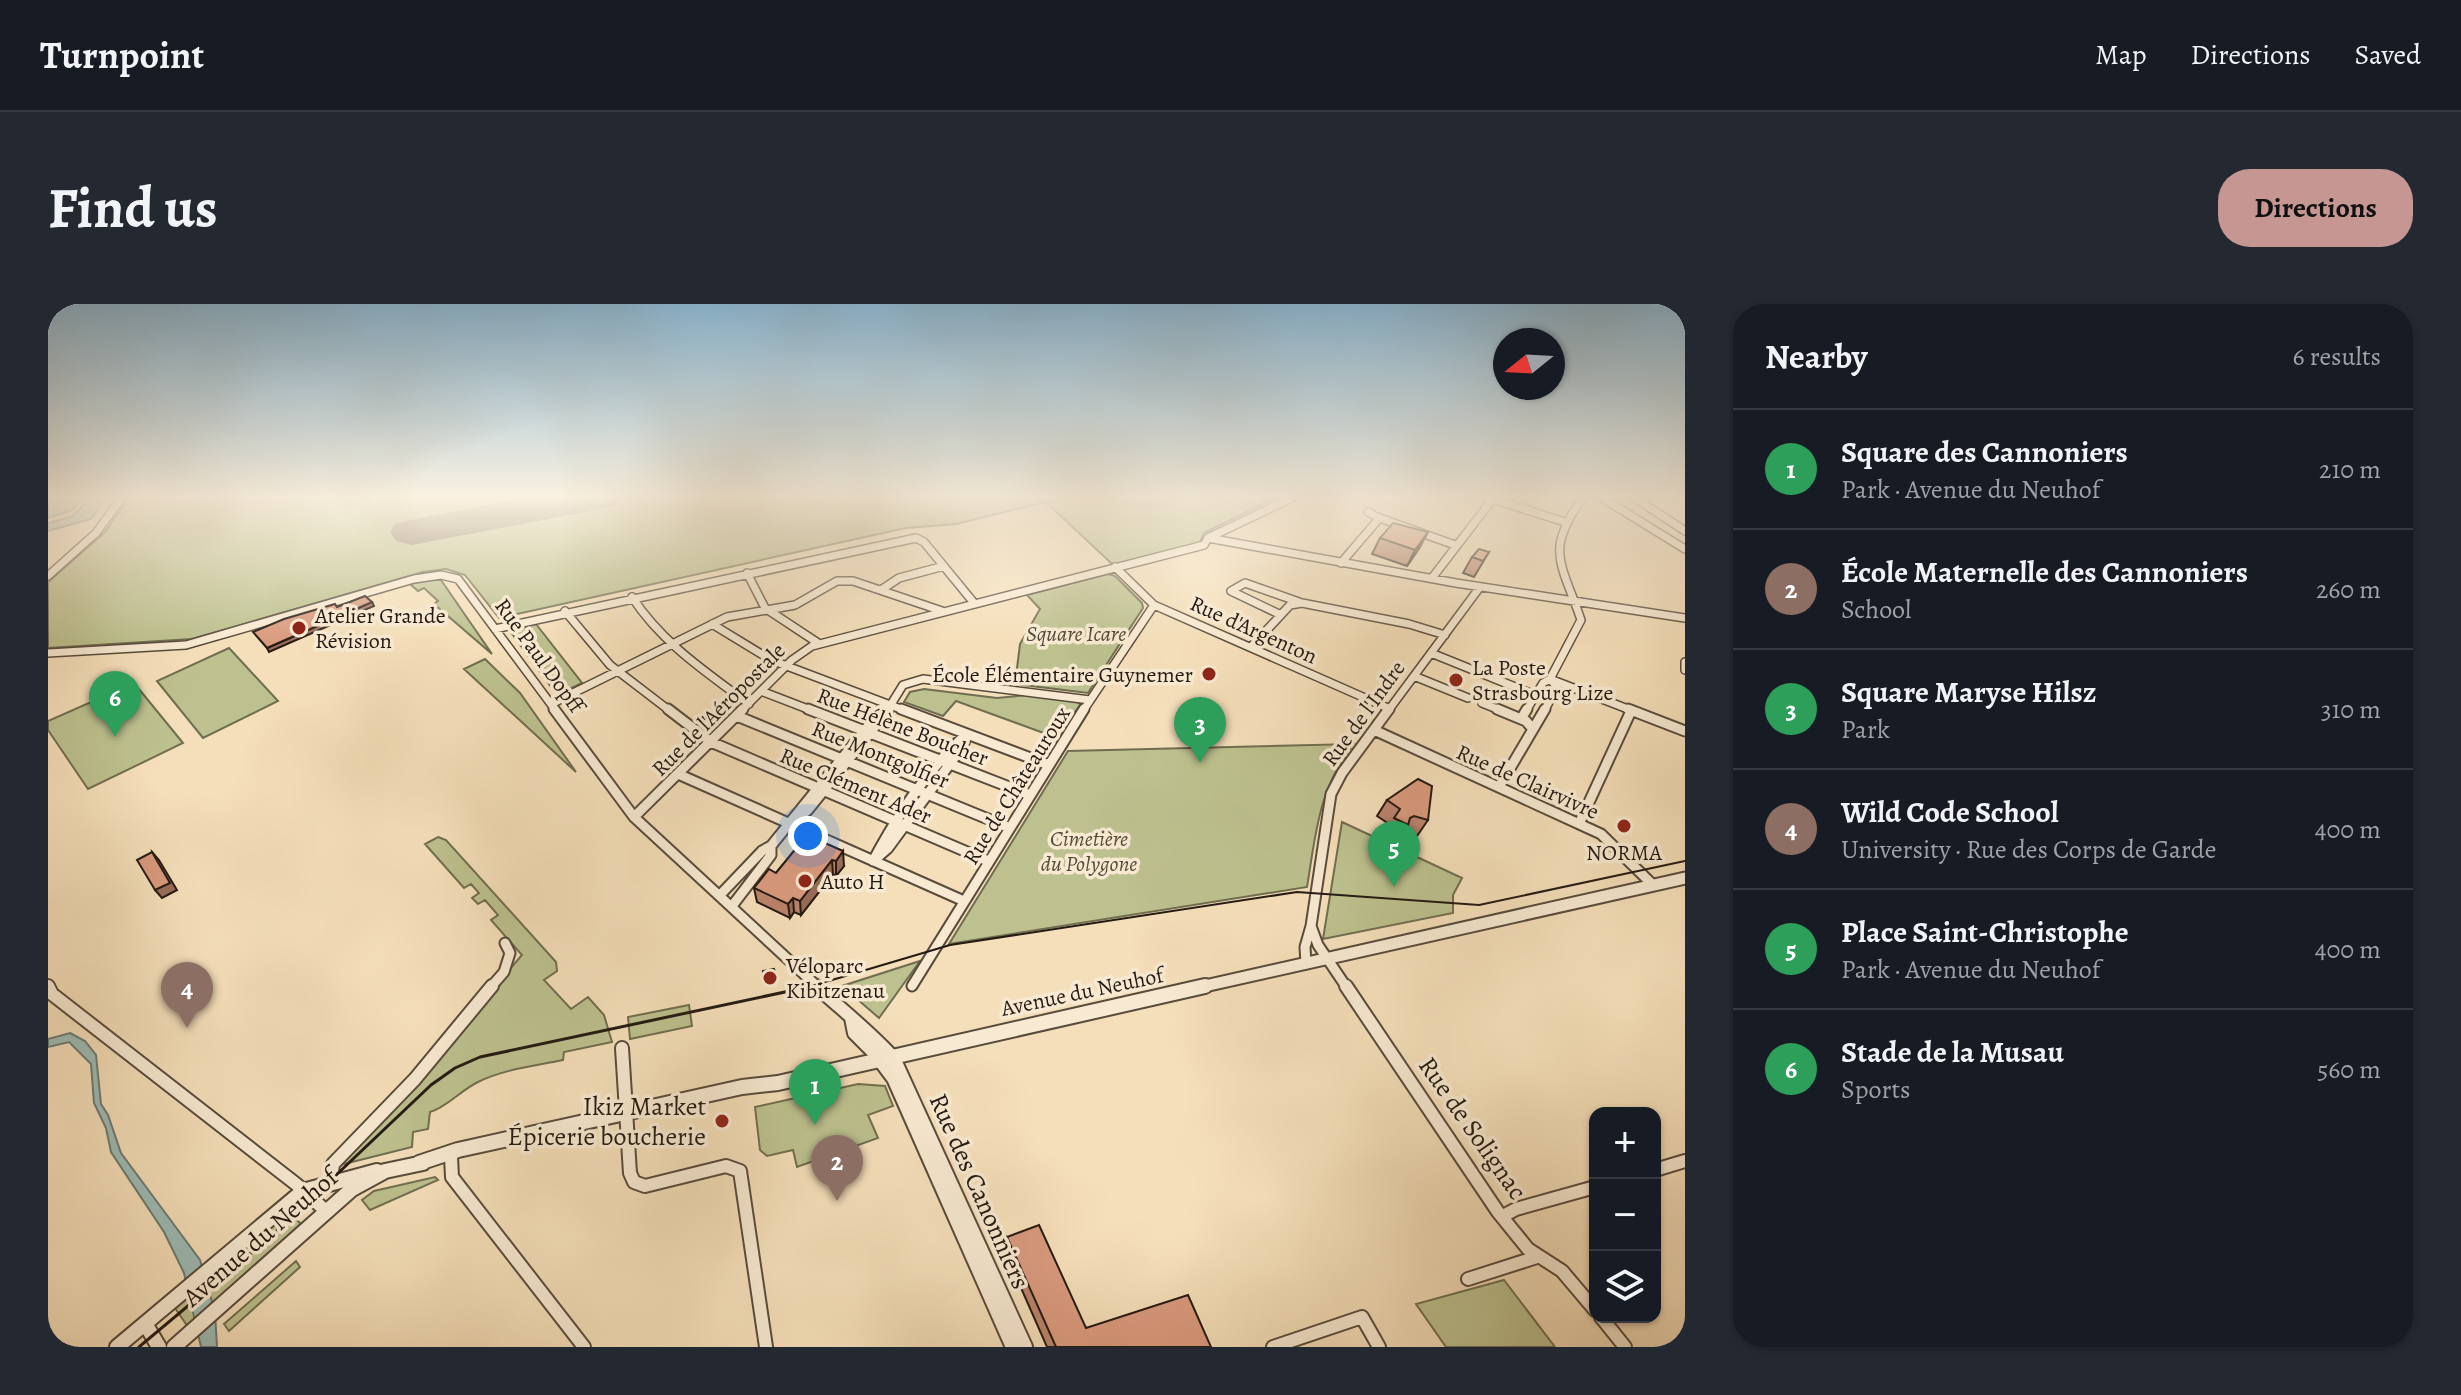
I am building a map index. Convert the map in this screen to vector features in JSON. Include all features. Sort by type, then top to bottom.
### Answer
[{"type":"street","points":[[48,576],[83,545]]},
{"type":"street","points":[[495,629],[565,611],[885,545]]},
{"type":"street","points":[[924,545],[974,603]]},
{"type":"street","name":"Rue de l'Aéropostale","points":[[634,817],[803,650],[818,643],[1204,545]]},
{"type":"street","points":[[1244,545],[1480,587],[1685,618]]},
{"type":"street","points":[[1341,563],[1357,545]]},
{"type":"street","points":[[1432,578],[1455,545]]},
{"type":"street","points":[[1550,679],[1581,620],[1557,549],[1558,545]]},
{"type":"street","points":[[881,590],[899,578],[944,566]]},
{"type":"street","name":"Rue d'Argenton","points":[[1115,567],[1154,605],[1390,709]]},
{"type":"street","points":[[747,573],[768,611],[818,643]]},
{"type":"street","name":"Rue Paul Dopff","points":[[48,653],[186,645],[350,595],[431,575],[458,579],[634,817],[851,1018],[854,1033],[885,1057]]},
{"type":"street","points":[[551,704],[712,624],[737,614],[768,611],[799,603],[837,581],[853,581],[942,611]]},
{"type":"street","points":[[1281,615],[1231,591],[1245,583],[1302,603],[1409,624],[1445,635]]},
{"type":"street","name":"Rue de l'Indre","points":[[1306,964],[1305,947],[1331,794],[1374,730],[1480,587]]},
{"type":"street","points":[[632,597],[645,617],[671,644],[749,704]]},
{"type":"street","points":[[1251,647],[1290,605],[1302,603]]},
{"type":"street","name":"Rue de Châteauroux","points":[[912,986],[1090,700],[1154,605]]},
{"type":"street","name":"Rue Clément Ader","points":[[565,611],[617,671],[711,742],[988,861]]},
{"type":"street","points":[[712,624],[755,653],[1049,765]]},
{"type":"street","points":[[1431,653],[1535,695]]},
{"type":"street","points":[[1685,662],[1685,670]]},
{"type":"street","points":[[1414,676],[1468,698]]},
{"type":"street","points":[[1499,787],[1557,688],[1550,679]]},
{"type":"street","points":[[1521,719],[1544,681],[1550,679],[1685,731]]},
{"type":"street","points":[[720,895],[762,851],[771,846],[869,731],[879,710],[890,706],[898,696],[922,685],[996,694],[1028,690],[1090,700]]},
{"type":"street","name":"Rue Hélène Boucher","points":[[761,691],[1030,795]]},
{"type":"street","points":[[1482,703],[1521,719],[1532,728]]},
{"type":"street","points":[[1579,824],[1631,711]]},
{"type":"street","name":"Rue Montgolfier","points":[[737,716],[1010,828]]},
{"type":"street","name":"Rue de Clairvivre","points":[[1374,730],[1606,837],[1653,885]]},
{"type":"street","points":[[873,861],[888,848],[901,824],[967,734]]},
{"type":"street","points":[[678,774],[964,901]]},
{"type":"street","points":[[732,906],[771,855],[771,846]]},
{"type":"street","name":"Avenue du Neuhof","points":[[419,1163],[435,1156],[756,1085],[778,1083],[1685,878]]},
{"type":"street","points":[[1311,926],[1328,958]]},
{"type":"street","points":[[331,1181],[333,1164],[415,1079],[504,972],[510,953],[505,943]]},
{"type":"street","name":"Rue de Solignac","points":[[1328,958],[1503,1216],[1537,1257],[1562,1271],[1589,1303]]},
{"type":"street","points":[[48,986],[52,994],[327,1212]]},
{"type":"street","points":[[622,1048],[630,1173],[634,1182],[645,1186],[726,1166],[740,1171],[766,1347]]},
{"type":"street","name":"Rue des Canonniers","points":[[885,1057],[1013,1347]]},
{"type":"street","name":"Rue des Canonniers","points":[[885,1057],[1025,1347]]},
{"type":"street","name":"Avenue du Neuhof","points":[[117,1347],[303,1191],[374,1171],[451,1157],[489,1144]]},
{"type":"street","points":[[451,1157],[452,1177],[584,1347]]},
{"type":"street","points":[[1661,1168],[1685,1161]]},
{"type":"street","name":"Avenue du Neuhof","points":[[174,1347],[352,1189],[385,1171]]},
{"type":"street","points":[[1503,1216],[1516,1209],[1589,1189]]},
{"type":"street","points":[[1468,1279],[1537,1257]]},
{"type":"street","points":[[1280,1346],[1362,1317],[1379,1347]]},
{"type":"street","points":[[1606,1323],[1625,1347]]},
{"type":"street","points":[[146,1325],[159,1347]]},
{"type":"green space","points":[[91,545],[831,545],[499,618],[465,575],[446,569],[423,572],[192,639],[48,648],[48,582]]},
{"type":"green space","points":[[1091,545],[1196,545],[1113,565]]},
{"type":"green space","name":"Square Icare","points":[[1108,574],[1115,576],[1142,603],[1143,608],[1088,693],[1015,684],[1020,644],[1040,609],[1027,595]]},
{"type":"green space","points":[[441,580],[492,654],[434,604],[438,601],[424,588],[418,591],[410,584]]},
{"type":"green space","points":[[536,624],[582,683],[557,695],[510,631]]},
{"type":"green space","points":[[229,648],[278,701],[203,738],[157,681]]},
{"type":"green space","points":[[485,659],[520,693],[576,772],[464,669]]},
{"type":"green space","points":[[134,683],[183,743],[88,789],[48,730],[48,721]]},
{"type":"green space","points":[[924,689],[997,698],[1027,695],[1076,701],[1081,705],[1065,724],[1066,729],[1060,739],[956,701],[943,716],[904,702],[910,692]]},
{"type":"green space","name":"Cimetière du Polygone","points":[[1354,744],[1333,778],[1320,812],[1307,887],[949,944],[1068,751]]},
{"type":"green space","points":[[1342,822],[1462,878],[1453,895],[1453,913],[1323,939]]},
{"type":"green space","points":[[438,837],[446,840],[556,962],[557,971],[544,980],[571,1009],[588,997],[604,1015],[612,1042],[564,1052],[563,1060],[509,1071],[478,1082],[430,1112],[428,1129],[413,1132],[412,1147],[340,1165],[522,955],[491,920],[498,915],[485,900],[478,904],[472,898],[479,893],[471,884],[464,888],[425,844]]},
{"type":"green space","points":[[920,961],[879,1018],[842,986]]},
{"type":"green space","points":[[689,1005],[692,1026],[630,1039],[628,1017]]},
{"type":"green space","points":[[858,1084],[885,1086],[893,1106],[868,1115],[878,1138],[797,1167],[793,1150],[767,1156],[760,1150],[755,1107]]},
{"type":"green space","points":[[435,1177],[438,1180],[370,1210],[362,1200],[374,1191]]},
{"type":"green space","points":[[288,1211],[304,1227],[188,1327],[175,1308]]},
{"type":"green space","points":[[296,1261],[300,1267],[229,1331],[224,1324]]},
{"type":"green space","points":[[1504,1280],[1555,1347],[1446,1347],[1416,1304]]},
{"type":"water","points":[[70,1033],[85,1041],[96,1055],[101,1104],[121,1153],[200,1260],[215,1312],[217,1347],[201,1347],[184,1273],[164,1232],[111,1152],[106,1128],[94,1103],[91,1064],[69,1042],[48,1047],[48,1039]]},
{"type":"building","points":[[1399,545],[1419,545],[1415,550]]},
{"type":"building","points":[[1479,549],[1489,552],[1483,561],[1472,557]]},
{"type":"building","name":"Atelier Grande Révision","points":[[365,596],[372,602],[267,648],[253,632],[284,619],[335,604],[337,607]]},
{"type":"building","points":[[1418,779],[1432,786],[1428,820],[1414,816],[1408,825],[1394,818],[1400,809],[1387,800]]},
{"type":"building","points":[[807,835],[843,851],[836,861],[832,860],[800,901],[793,898],[788,904],[754,888],[769,869],[776,873]]},
{"type":"building","points":[[152,852],[170,883],[155,890],[137,860]]},
{"type":"building","name":"Véloparc Kibitzenau","points":[[774,969],[777,978],[764,980],[763,971]]},
{"type":"building","points":[[1039,1225],[1086,1328],[1188,1295],[1211,1347],[1056,1347],[1007,1237]]},
{"type":"tram line","points":[[809,987],[950,945],[1297,892],[1479,905],[1685,861]]},
{"type":"tram line","points":[[809,987],[813,986]]},
{"type":"tram line","points":[[139,1347],[275,1233],[431,1085],[455,1068],[480,1057],[809,987]]},
{"type":"place","name":"Atelier Grande Révision","points":[[299,628]]},
{"type":"place","name":"École Élémentaire Guynemer","points":[[1209,674]]},
{"type":"place","name":"La Poste Strasbourg Lize","points":[[1456,680]]},
{"type":"place","name":"Stade de la Musau","points":[[115,737]]},
{"type":"place","name":"Square Maryse Hilsz","points":[[1200,763]]},
{"type":"place","name":"NORMA","points":[[1624,826]]},
{"type":"place","name":"Auto H","points":[[805,881]]},
{"type":"place","name":"Place Saint-Christophe","points":[[1394,887]]},
{"type":"place","name":"Véloparc Kibitzenau","points":[[770,978]]},
{"type":"place","name":"Wild Code School","points":[[187,1028]]},
{"type":"place","name":"Ikiz Market Épicerie boucherie","points":[[722,1121]]},
{"type":"place","name":"Square des Cannoniers","points":[[815,1125]]},
{"type":"place","name":"École Maternelle des Cannoniers","points":[[837,1201]]}]
